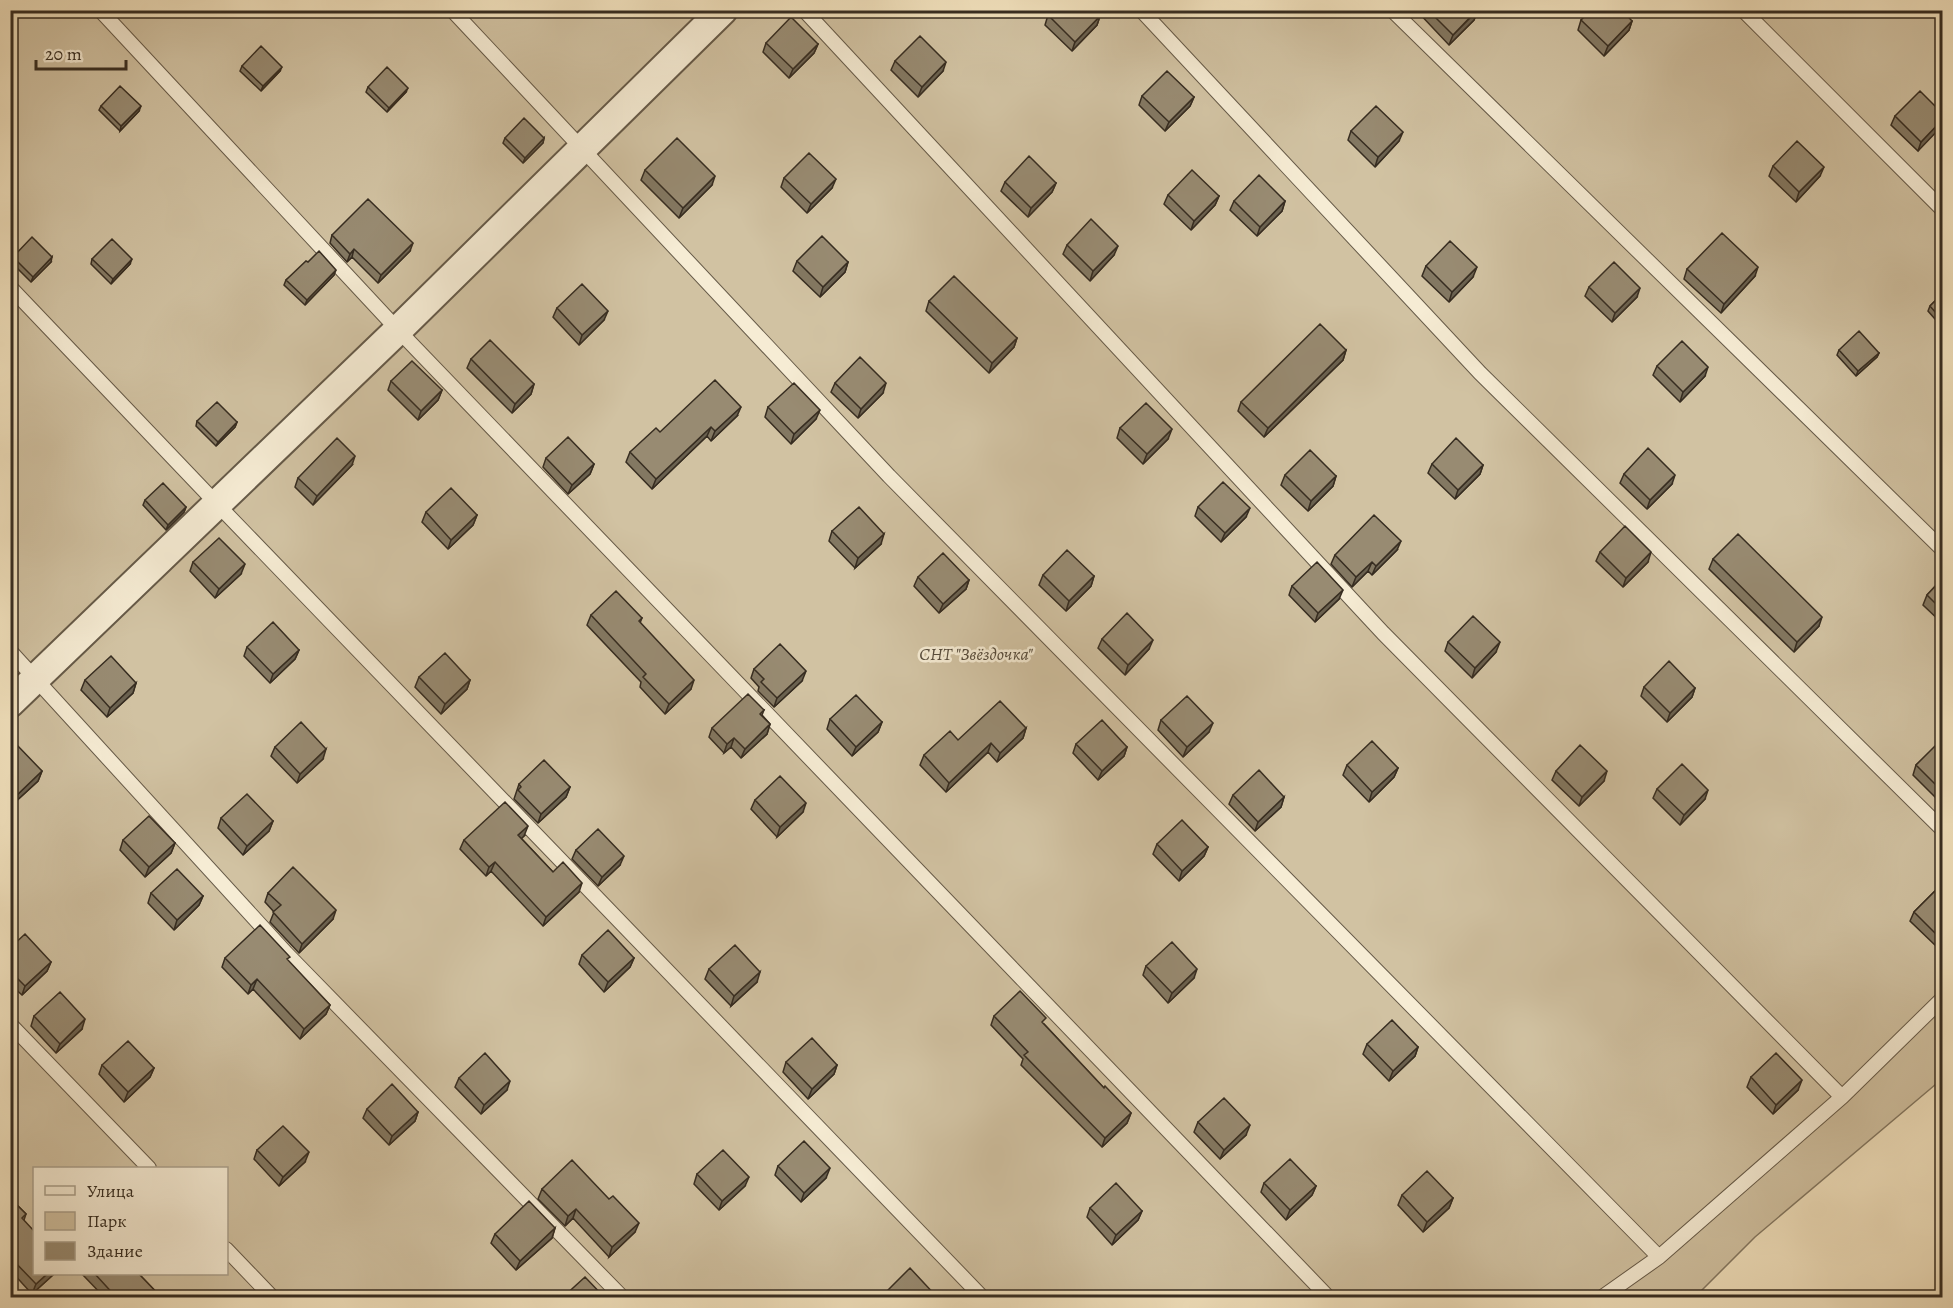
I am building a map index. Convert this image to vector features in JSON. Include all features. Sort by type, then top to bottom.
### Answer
[{"type":"street","points":[[10,702],[398,330],[723,10]]},
{"type":"lane","points":[[100,10],[398,330],[1329,1298]]},
{"type":"lane","points":[[452,10],[889,476],[1659,1257]]},
{"type":"lane","points":[[804,10],[1383,633],[1842,1097]]},
{"type":"lane","points":[[1141,10],[1480,373],[1942,829]]},
{"type":"lane","points":[[1392,10],[1942,549]]},
{"type":"lane","points":[[1743,10],[1942,209]]},
{"type":"lane","points":[[10,287],[983,1298]]},
{"type":"lane","points":[[10,651],[286,953],[623,1298]]},
{"type":"lane","points":[[1601,1298],[1659,1257],[1842,1097],[1942,999]]},
{"type":"lane","points":[[10,1024],[148,1167]]},
{"type":"lane","points":[[228,1251],[273,1298]]},
{"type":"green space","name":"СНТ \"Звёздочка\"","points":[[10,11],[1942,11],[1942,1079],[1755,1237],[1695,1297],[11,1297]]},
{"type":"building","points":[[1053,10],[1094,10],[1100,16],[1075,42],[1048,15]]},
{"type":"building","points":[[1428,10],[1477,10],[1453,35]]},
{"type":"building","points":[[1591,10],[1622,10],[1632,21],[1608,46],[1581,20]]},
{"type":"building","points":[[791,17],[818,44],[793,69],[766,43]]},
{"type":"building","points":[[920,36],[946,62],[922,87],[895,61]]},
{"type":"building","points":[[261,46],[282,67],[263,86],[242,66]]},
{"type":"building","points":[[387,67],[408,88],[389,108],[368,87]]},
{"type":"building","points":[[1167,71],[1194,97],[1169,122],[1142,96]]},
{"type":"building","points":[[120,86],[141,106],[121,126],[101,106]]},
{"type":"building","points":[[1920,91],[1942,113],[1942,120],[1921,142],[1895,116]]},
{"type":"building","points":[[1376,106],[1403,132],[1378,157],[1351,131]]},
{"type":"building","points":[[524,118],[544,138],[525,158],[505,138]]},
{"type":"building","points":[[677,138],[715,176],[683,208],[645,170]]},
{"type":"building","points":[[1797,141],[1824,167],[1799,192],[1773,166]]},
{"type":"building","points":[[809,153],[836,179],[811,204],[784,178]]},
{"type":"building","points":[[1029,156],[1056,183],[1031,208],[1005,182]]},
{"type":"building","points":[[1192,170],[1219,196],[1194,221],[1168,195]]},
{"type":"building","points":[[1259,175],[1285,201],[1260,227],[1234,201]]},
{"type":"building","points":[[368,199],[413,243],[381,275],[354,249],[350,254],[332,235]]},
{"type":"building","points":[[1091,219],[1118,246],[1093,271],[1067,245]]},
{"type":"building","points":[[1722,233],[1758,267],[1724,304],[1687,269]]},
{"type":"building","points":[[822,236],[848,262],[823,287],[797,261]]},
{"type":"building","points":[[32,237],[52,257],[33,277],[13,257]]},
{"type":"building","points":[[112,239],[132,259],[113,279],[92,259]]},
{"type":"building","points":[[1450,241],[1477,267],[1452,292],[1426,266]]},
{"type":"building","points":[[319,251],[336,270],[307,300],[286,280]]},
{"type":"building","points":[[1614,262],[1640,288],[1615,313],[1589,287]]},
{"type":"building","points":[[954,276],[1017,338],[992,363],[929,301]]},
{"type":"building","points":[[582,284],[608,311],[582,335],[557,308]]},
{"type":"building","points":[[1942,294],[1942,320],[1930,306]]},
{"type":"building","points":[[1320,324],[1346,350],[1268,428],[1241,402]]},
{"type":"building","points":[[1859,331],[1879,353],[1858,371],[1839,350]]},
{"type":"building","points":[[490,340],[534,384],[515,404],[471,359]]},
{"type":"building","points":[[1682,341],[1708,367],[1683,392],[1657,366]]},
{"type":"building","points":[[860,357],[886,383],[861,409],[835,383]]},
{"type":"building","points":[[412,361],[442,390],[421,411],[391,381]]},
{"type":"building","points":[[715,380],[741,407],[715,431],[711,427],[656,479],[630,452],[656,428],[660,432]]},
{"type":"building","points":[[794,383],[820,410],[794,434],[768,407]]},
{"type":"building","points":[[217,402],[237,422],[218,442],[197,421]]},
{"type":"building","points":[[1146,403],[1172,429],[1147,454],[1120,428]]},
{"type":"building","points":[[568,437],[594,464],[572,485],[546,458]]},
{"type":"building","points":[[337,438],[355,456],[317,496],[298,478]]},
{"type":"building","points":[[1456,438],[1483,465],[1458,490],[1432,464]]},
{"type":"building","points":[[1648,448],[1675,475],[1650,500],[1624,474]]},
{"type":"building","points":[[1310,450],[1336,476],[1311,501],[1285,475]]},
{"type":"building","points":[[1223,482],[1250,508],[1225,533],[1198,507]]},
{"type":"building","points":[[163,483],[186,507],[168,525],[145,500]]},
{"type":"building","points":[[451,488],[477,515],[451,540],[426,512]]},
{"type":"building","points":[[859,507],[884,534],[858,558],[832,531]]},
{"type":"building","points":[[1374,515],[1401,541],[1376,566],[1372,562],[1356,577],[1335,555]]},
{"type":"building","points":[[1625,526],[1651,552],[1626,578],[1600,552]]},
{"type":"building","points":[[1738,534],[1822,617],[1797,642],[1713,559]]},
{"type":"building","points":[[219,538],[245,564],[219,589],[193,562]]},
{"type":"building","points":[[1067,550],[1094,576],[1069,601],[1043,575]]},
{"type":"building","points":[[943,553],[969,580],[943,604],[918,577]]},
{"type":"building","points":[[1317,562],[1343,590],[1318,613],[1292,586]]},
{"type":"building","points":[[1942,579],[1942,610],[1927,595]]},
{"type":"building","points":[[616,591],[642,618],[639,621],[694,680],[669,704],[643,677],[646,674],[591,615]]},
{"type":"building","points":[[1127,613],[1153,640],[1128,665],[1102,639]]},
{"type":"building","points":[[1473,616],[1500,642],[1475,668],[1448,642]]},
{"type":"building","points":[[273,622],[299,650],[273,674],[247,647]]},
{"type":"building","points":[[780,644],[806,671],[777,698],[761,682],[764,679],[754,669]]},
{"type":"building","points":[[445,653],[470,680],[445,704],[419,677]]},
{"type":"building","points":[[111,656],[136,683],[110,708],[85,680]]},
{"type":"building","points":[[1669,661],[1695,688],[1670,713],[1644,687]]},
{"type":"building","points":[[748,694],[764,710],[760,714],[770,724],[745,749],[734,738],[727,744],[712,728]]},
{"type":"building","points":[[856,695],[882,722],[856,747],[830,719]]},
{"type":"building","points":[[1187,696],[1213,723],[1187,747],[1161,720]]},
{"type":"building","points":[[1000,701],[1026,728],[1000,753],[991,743],[949,783],[924,755],[950,731],[958,740]]},
{"type":"building","points":[[1102,720],[1127,747],[1102,771],[1076,744]]},
{"type":"building","points":[[301,722],[326,749],[300,774],[275,747]]},
{"type":"building","points":[[1372,741],[1398,768],[1372,792],[1347,765]]},
{"type":"building","points":[[1942,741],[1942,791],[1916,765]]},
{"type":"building","points":[[16,744],[42,771],[16,796],[10,790],[10,749]]},
{"type":"building","points":[[1580,745],[1607,771],[1582,797],[1556,771]]},
{"type":"building","points":[[544,760],[570,787],[541,814],[518,790],[521,787],[519,784]]},
{"type":"building","points":[[1682,764],[1708,790],[1684,815],[1657,789]]},
{"type":"building","points":[[1259,770],[1284,797],[1258,822],[1233,795]]},
{"type":"building","points":[[780,776],[806,803],[780,827],[755,800]]},
{"type":"building","points":[[247,794],[273,821],[247,846],[221,818]]},
{"type":"building","points":[[505,802],[528,826],[518,835],[553,872],[563,862],[582,883],[546,917],[495,862],[489,867],[464,840]]},
{"type":"building","points":[[149,816],[175,843],[149,867],[123,840]]},
{"type":"building","points":[[1182,820],[1208,847],[1182,871],[1157,844]]},
{"type":"building","points":[[598,829],[624,856],[602,877],[576,850]]},
{"type":"building","points":[[293,867],[336,910],[302,944],[273,912],[281,905],[268,893]]},
{"type":"building","points":[[177,869],[203,896],[177,920],[151,893]]},
{"type":"building","points":[[1939,887],[1942,890],[1942,936],[1940,938],[1914,912]]},
{"type":"building","points":[[260,925],[290,957],[287,959],[330,1005],[304,1029],[257,979],[251,985],[225,958]]},
{"type":"building","points":[[608,930],[634,958],[608,982],[582,955]]},
{"type":"building","points":[[25,934],[51,962],[25,986],[10,971],[10,948]]},
{"type":"building","points":[[1172,942],[1197,969],[1172,993],[1146,966]]},
{"type":"building","points":[[735,945],[760,972],[734,996],[709,969]]},
{"type":"building","points":[[1020,991],[1046,1018],[1042,1022],[1104,1088],[1105,1086],[1131,1113],[1105,1138],[1024,1055],[1028,1052],[994,1016]]},
{"type":"building","points":[[60,992],[85,1019],[60,1044],[34,1016]]},
{"type":"building","points":[[1392,1020],[1418,1047],[1393,1071],[1367,1044]]},
{"type":"building","points":[[812,1038],[837,1065],[812,1089],[786,1062]]},
{"type":"building","points":[[128,1041],[154,1068],[128,1092],[102,1065]]},
{"type":"building","points":[[485,1053],[510,1081],[484,1105],[459,1078]]},
{"type":"building","points":[[1776,1053],[1802,1080],[1776,1105],[1751,1077]]},
{"type":"building","points":[[392,1084],[418,1112],[392,1136],[367,1109]]},
{"type":"building","points":[[1224,1098],[1250,1125],[1224,1150],[1198,1122]]},
{"type":"building","points":[[283,1126],[309,1152],[283,1177],[257,1150]]},
{"type":"building","points":[[804,1141],[830,1168],[804,1193],[778,1166]]},
{"type":"building","points":[[723,1150],[749,1177],[722,1201],[697,1174]]},
{"type":"building","points":[[1290,1159],[1316,1186],[1290,1210],[1264,1183]]},
{"type":"building","points":[[572,1160],[609,1199],[613,1196],[639,1223],[612,1247],[576,1209],[568,1216],[542,1189]]},
{"type":"building","points":[[1427,1171],[1453,1198],[1427,1222],[1402,1195]]},
{"type":"building","points":[[1116,1183],[1142,1211],[1116,1235],[1090,1208]]},
{"type":"building","points":[[10,1198],[26,1214],[22,1218],[33,1230],[33,1275],[46,1275],[36,1284],[10,1257],[14,1254],[10,1250]]},
{"type":"building","points":[[529,1201],[555,1228],[520,1261],[495,1234]]},
{"type":"building","points":[[910,1268],[936,1296],[934,1298],[889,1298],[885,1293]]},
{"type":"building","points":[[96,1275],[140,1275],[162,1298],[117,1298]]},
{"type":"building","points":[[585,1277],[605,1298],[562,1298]]},
{"type":"building","points":[[698,1292],[703,1298],[693,1298]]}]
